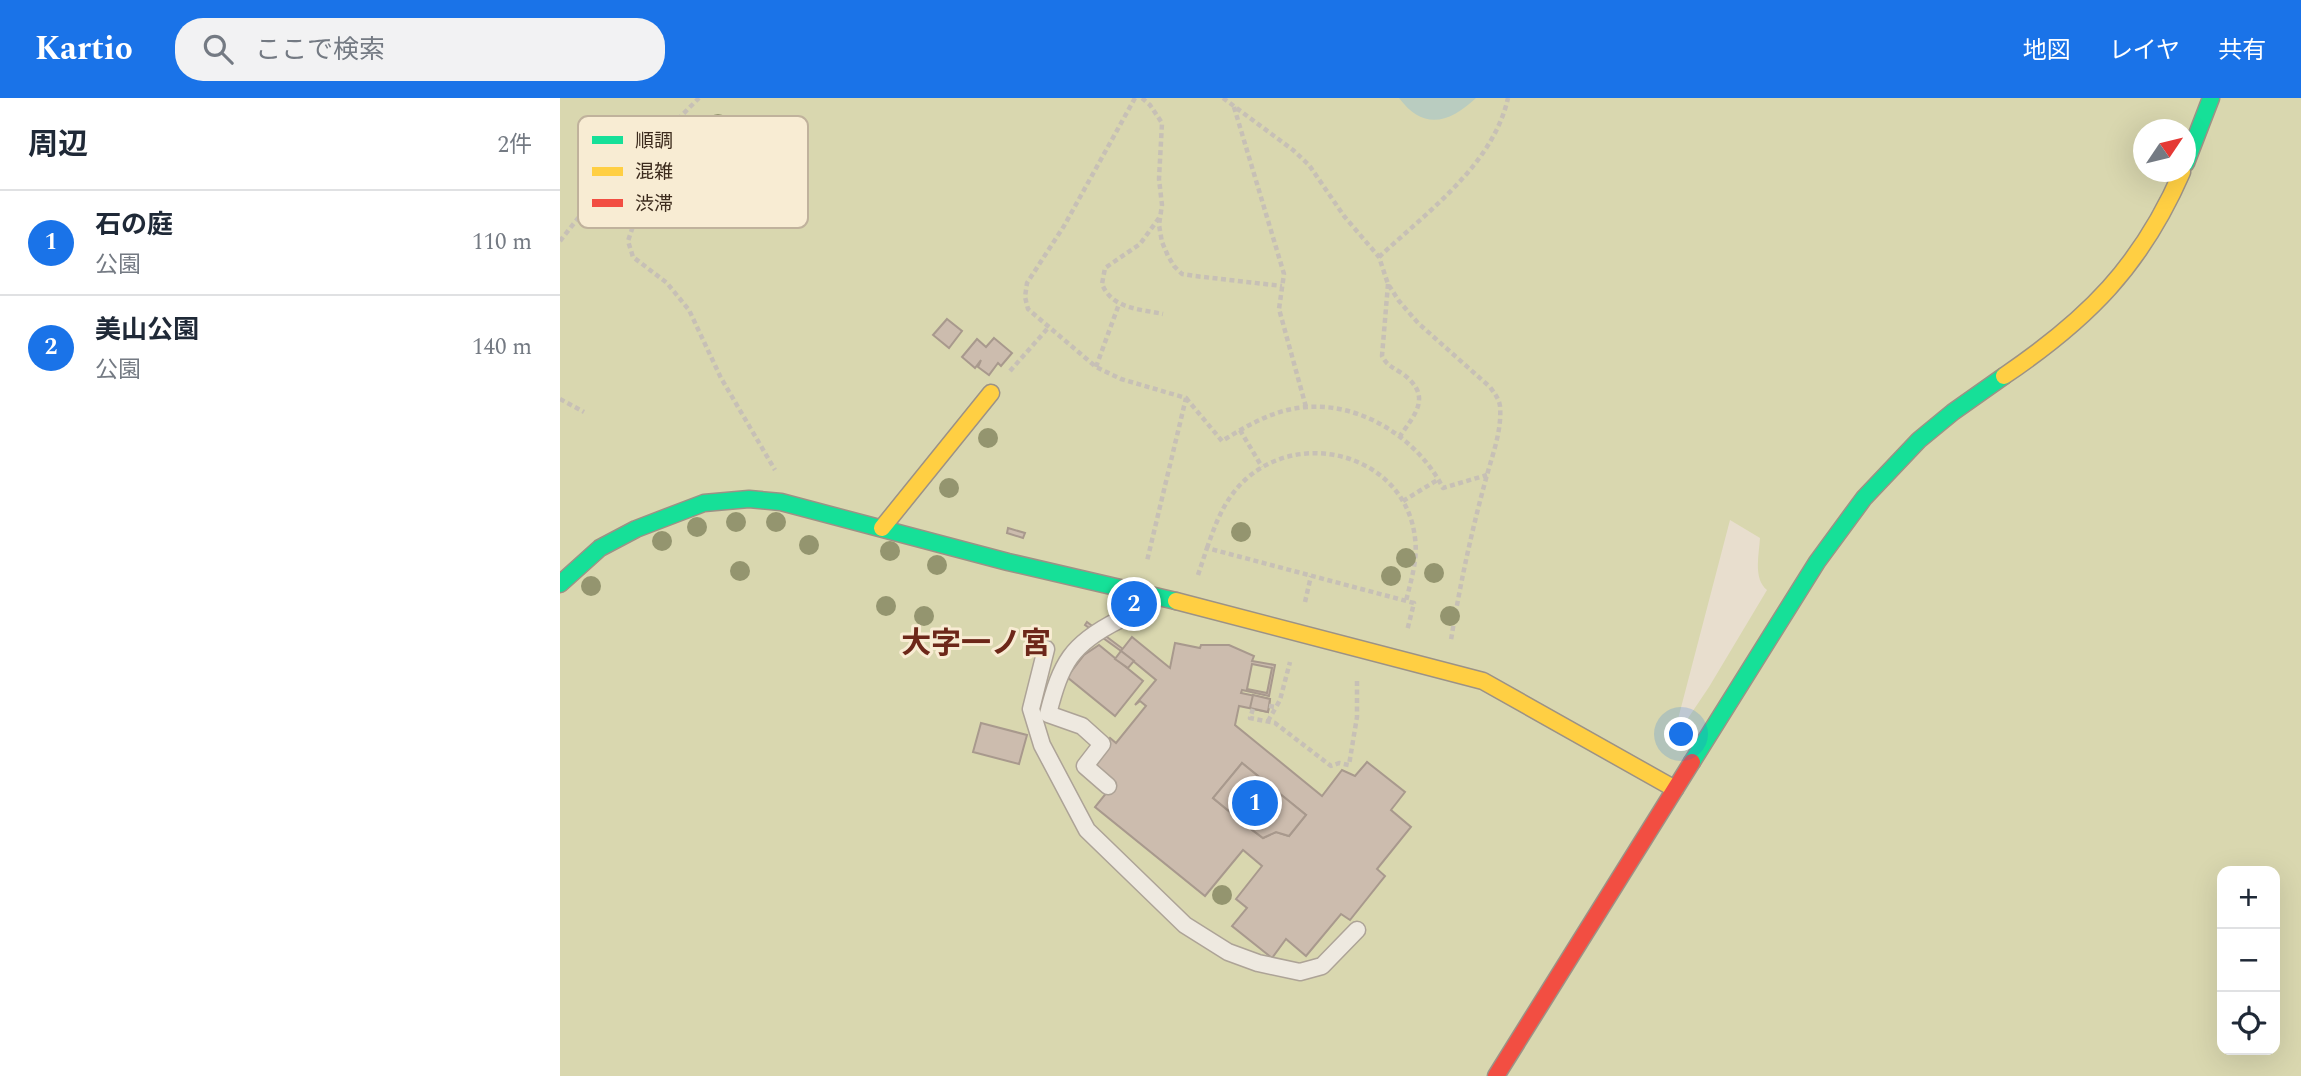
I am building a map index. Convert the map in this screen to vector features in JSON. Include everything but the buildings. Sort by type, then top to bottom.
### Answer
[{"type":"street","points":[[2196,137],[2211,98]]},
{"type":"street","points":[[1496,1076],[1845,520],[1918,440],[2062,335],[2102,297],[2145,243],[2178,182]]},
{"type":"street","points":[[882,528],[991,393]]},
{"type":"street","points":[[560,584],[600,548],[636,529],[705,503],[749,499],[781,502],[1483,681],[1675,789]]},
{"type":"lane","points":[[1108,786],[1085,766],[1102,744],[1082,726],[1048,714],[1059,673],[1071,654],[1088,638],[1119,620],[1134,590]]},
{"type":"lane","points":[[1046,649],[1031,709],[1042,745],[1087,830],[1185,925],[1228,952],[1258,963],[1300,972],[1322,967],[1357,930]]},
{"type":"path","points":[[680,116],[699,98]]},
{"type":"path","points":[[1135,98],[1064,226],[1027,283],[1025,297],[1028,309],[1097,367],[1121,379],[1186,398],[1222,441],[1282,411],[1306,407],[1335,409],[1383,425],[1400,436],[1439,479],[1443,488],[1488,474]]},
{"type":"path","points":[[1142,98],[1162,122],[1159,179],[1162,205],[1159,225],[1168,256],[1182,274],[1282,286]]},
{"type":"path","points":[[1223,98],[1293,149],[1309,165],[1344,215],[1380,257],[1388,284],[1418,323],[1490,387],[1497,397],[1500,407],[1499,428],[1494,455],[1462,576],[1446,670]]},
{"type":"path","points":[[1380,257],[1451,190],[1481,157],[1504,116],[1508,98]]},
{"type":"path","points":[[1234,106],[1283,274],[1279,309],[1306,407]]},
{"type":"path","points":[[1161,215],[1140,244],[1105,268],[1102,284],[1110,299],[1119,304],[1163,314]]},
{"type":"path","points":[[560,241],[578,218]]},
{"type":"path","points":[[632,228],[628,241],[633,257],[667,284],[689,310],[721,378],[744,419],[766,450],[778,476]]},
{"type":"path","points":[[1388,284],[1382,356],[1386,364],[1410,382],[1420,400],[1418,410],[1400,436]]},
{"type":"path","points":[[1097,367],[1119,304]]},
{"type":"path","points":[[991,393],[1048,328]]},
{"type":"path","points":[[1134,590],[1155,523],[1186,398]]},
{"type":"path","points":[[560,400],[584,412]]},
{"type":"path","points":[[1240,430],[1262,467]]},
{"type":"path","points":[[1203,558],[1226,502],[1246,478],[1281,457],[1303,452],[1339,455],[1378,473],[1403,500],[1415,537],[1416,563],[1406,601]]},
{"type":"path","points":[[1403,500],[1439,479]]},
{"type":"path","points":[[1207,548],[1414,603],[1412,612]]},
{"type":"path","points":[[1309,585],[1311,576]]},
{"type":"path","points":[[1253,709],[1251,718],[1275,723],[1331,766],[1339,763],[1349,765],[1356,717],[1357,680],[1366,650]]},
{"type":"path","points":[[1268,721],[1276,707],[1287,674]]},
{"type":"path","points":[[1269,706],[1276,707]]},
{"type":"shaded area","points":[[560,98],[2301,98],[2301,1076],[560,1076]],"holes":[[[1730,520],[1760,538],[1758,573],[1767,590],[1709,687],[1672,742]]]},
{"type":"shaded area","points":[[1399,98],[1476,98],[1456,113],[1437,120],[1418,115]]},
{"type":"traffic: fast","points":[[2196,137],[2211,98]]},
{"type":"traffic: fast","points":[[1692,762],[1817,562],[1864,498],[1919,440],[2004,376]]},
{"type":"traffic: fast","points":[[560,584],[600,548],[636,529],[704,503],[749,499],[781,502],[1008,562],[1176,601]]},
{"type":"traffic: slow","points":[[2004,376],[2061,333],[2109,288],[2149,236],[2177,182]]},
{"type":"traffic: slow","points":[[882,528],[991,393]]},
{"type":"traffic: slow","points":[[1176,601],[1483,681],[1675,789]]},
{"type":"traffic: jam","points":[[1496,1076],[1692,762]]},
{"type":"place","name":"美山公園","points":[[1134,604]]},
{"type":"place","name":"石の庭","points":[[1255,803]]},
{"type":"district","name":"大字一ノ宮","points":[[976,643]]}]
